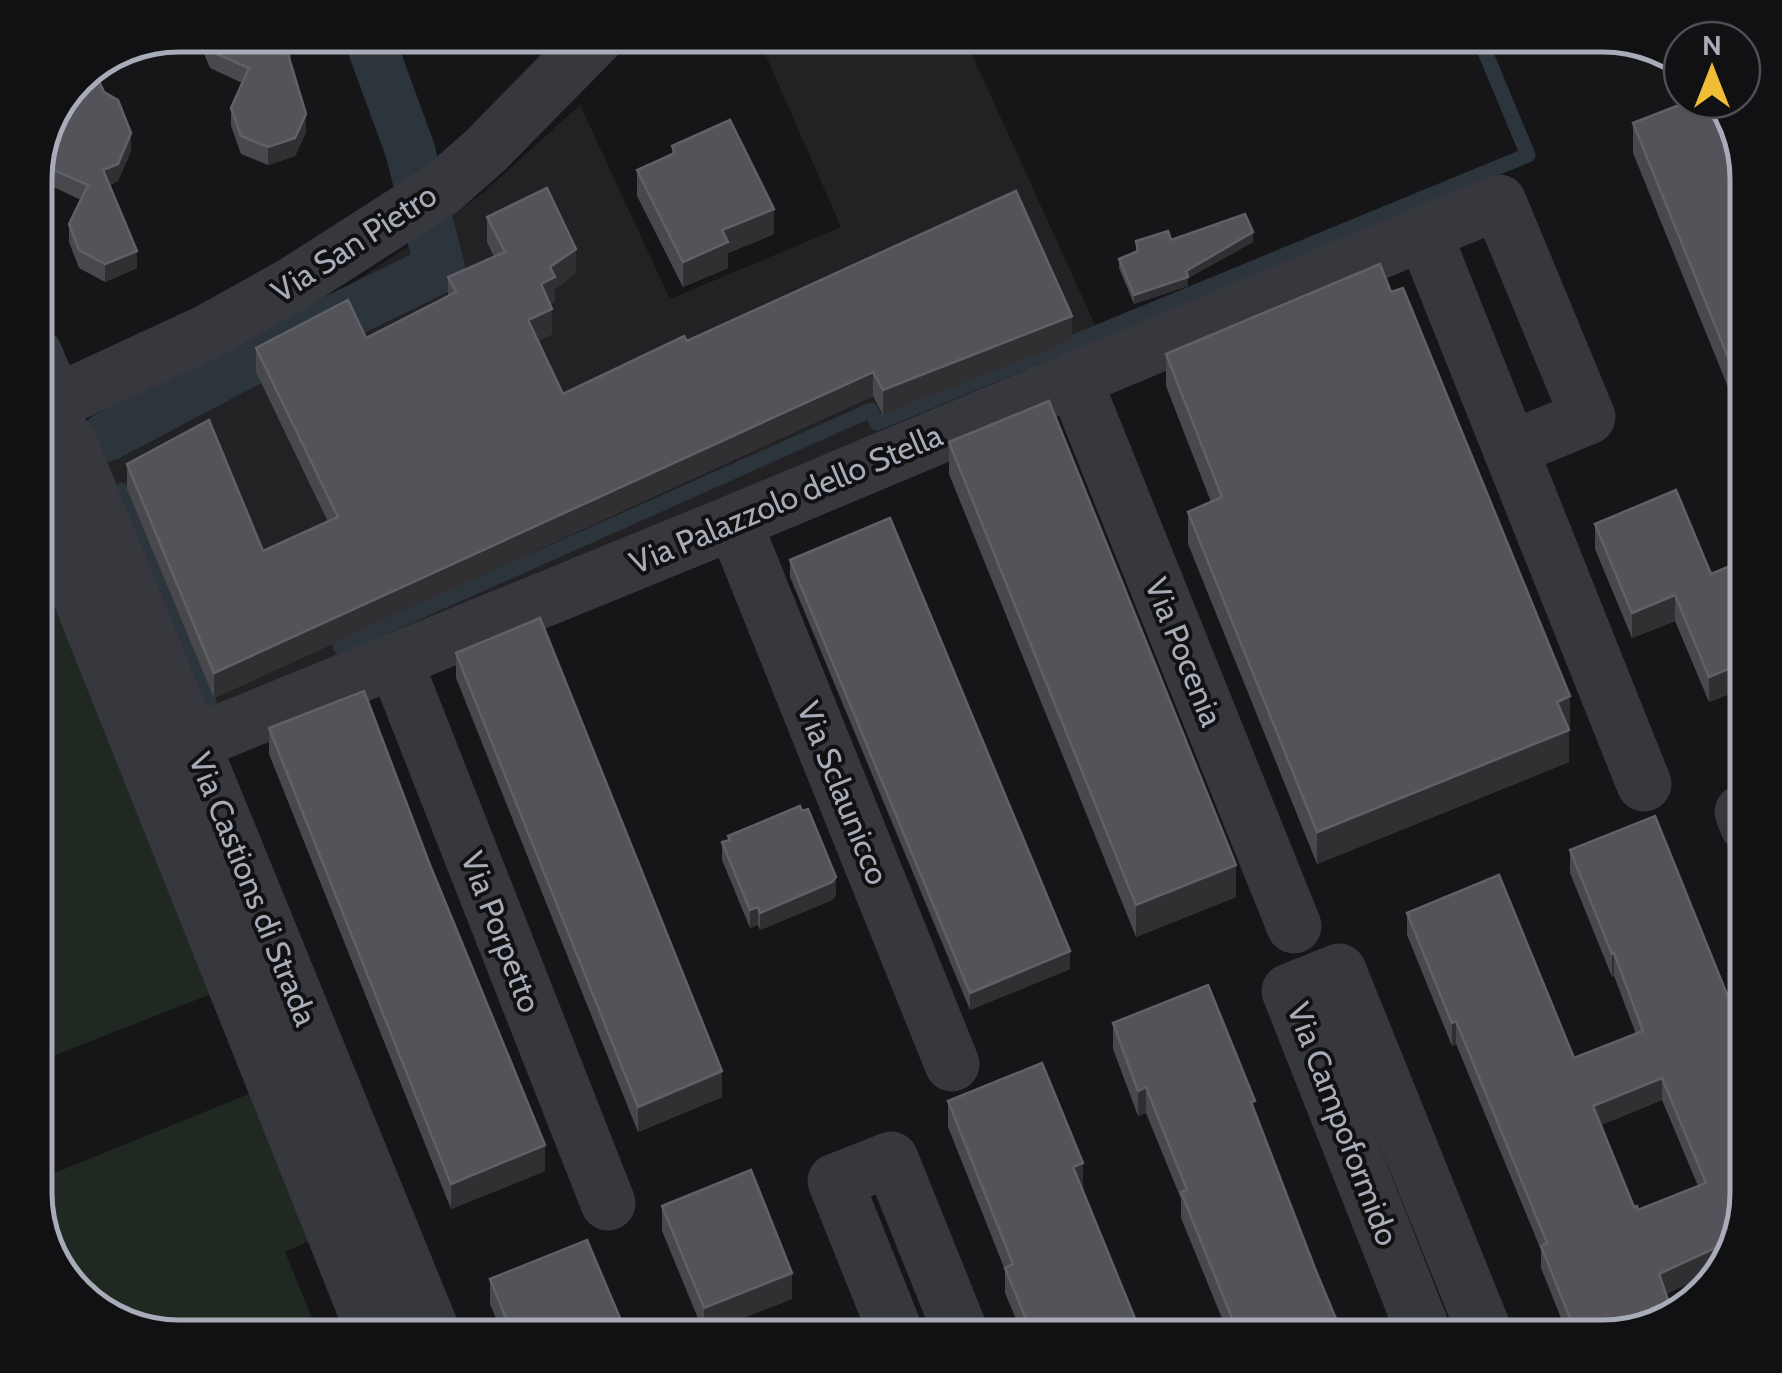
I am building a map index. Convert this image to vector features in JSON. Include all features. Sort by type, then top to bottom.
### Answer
[{"type":"street","name":"Via San Pietro","points":[[53,397],[207,332],[293,284],[422,201],[486,150],[582,52]]},
{"type":"street","name":"Via Palazzolo dello Stella","points":[[170,753],[1500,202],[1588,416],[1510,448]]},
{"type":"street","points":[[1424,233],[1644,784]]},
{"type":"street","name":"Via Pocenia","points":[[1074,379],[1294,926]]},
{"type":"street","name":"Via Castions di Strada","points":[[53,414],[370,1320]]},
{"type":"street","name":"Via Castions di Strada","points":[[53,520],[170,753],[427,1320]]},
{"type":"street","name":"Via Sclaunicco","points":[[734,522],[952,1064]]},
{"type":"street","name":"Via Porpetto","points":[[395,662],[608,1202]]},
{"type":"street","name":"Via Campoformido","points":[[1419,1320],[1289,991],[1340,971],[1480,1320]]},
{"type":"street","points":[[891,1320],[835,1181],[891,1158],[956,1320]]},
{"type":"shaded area","points":[[764,52],[971,52],[1101,338],[205,715],[92,429],[270,337],[397,254],[484,192],[580,105],[670,299],[841,227]]},
{"type":"shaded area","points":[[53,600],[211,994],[53,1056]]},
{"type":"shaded area","points":[[251,1093],[320,1236],[285,1252],[313,1320],[179,1320],[155,1318],[123,1307],[102,1294],[69,1257],[57,1227],[53,1174]]},
{"type":"building","points":[[212,52],[287,52],[306,114],[295,138],[268,147],[241,136],[231,108],[249,68]]},
{"type":"building","points":[[99,82],[104,92],[118,100],[131,133],[118,164],[103,170],[137,251],[105,264],[79,250],[69,224],[88,185],[53,170],[66,123]]},
{"type":"building","points":[[1662,112],[1662,120],[1714,120],[1725,146],[1730,179],[1730,362],[1633,123]]},
{"type":"building","points":[[730,120],[774,209],[722,230],[728,242],[683,262],[637,170],[675,153],[672,146]]},
{"type":"building","points":[[547,188],[576,249],[550,267],[555,277],[541,284],[552,309],[528,320],[563,394],[684,336],[687,341],[1016,191],[1072,316],[883,390],[873,372],[214,673],[127,464],[209,420],[263,551],[338,517],[256,348],[348,300],[366,338],[456,292],[448,277],[505,252],[487,217]]},
{"type":"building","points":[[1245,214],[1253,232],[1186,271],[1188,277],[1134,295],[1119,259],[1138,251],[1136,241],[1168,231],[1171,240]]},
{"type":"building","points":[[1380,264],[1391,292],[1403,288],[1570,696],[1557,702],[1569,730],[1317,832],[1188,512],[1222,497],[1166,354]]},
{"type":"building","points":[[1049,401],[1236,865],[1136,905],[949,442]]},
{"type":"building","points":[[1676,490],[1711,574],[1730,566],[1730,668],[1709,677],[1675,595],[1632,613],[1595,524]]},
{"type":"building","points":[[890,518],[1070,951],[970,993],[790,560]]},
{"type":"building","points":[[540,618],[722,1071],[638,1107],[456,653]]},
{"type":"building","points":[[364,691],[430,865],[545,1145],[451,1184],[269,728]]},
{"type":"building","points":[[800,806],[802,811],[808,809],[836,877],[760,913],[758,907],[750,910],[722,842]]},
{"type":"building","points":[[1655,816],[1730,1002],[1727,1218],[1717,1247],[1659,1274],[1668,1301],[1636,1316],[1571,1320],[1541,1246],[1547,1243],[1407,913],[1499,875],[1574,1058],[1643,1031],[1570,850]],"holes":[[[1662,1078],[1706,1183],[1638,1210],[1593,1106]]]},
{"type":"building","points":[[1208,985],[1336,1320],[1233,1320],[1181,1192],[1187,1190],[1146,1087],[1138,1091],[1113,1023]]},
{"type":"building","points":[[1042,1063],[1083,1163],[1073,1167],[1136,1320],[1027,1320],[1005,1268],[1013,1264],[948,1101]]},
{"type":"building","points":[[751,1170],[792,1273],[704,1308],[662,1206]]},
{"type":"building","points":[[587,1240],[621,1320],[507,1320],[490,1279]]},
{"type":"waterway","points":[[106,437],[440,268],[410,150],[374,52]]},
{"type":"waterway","points":[[340,647],[871,410],[877,423],[1528,155],[1485,52]]},
{"type":"waterway","points":[[122,490],[210,705]]}]
